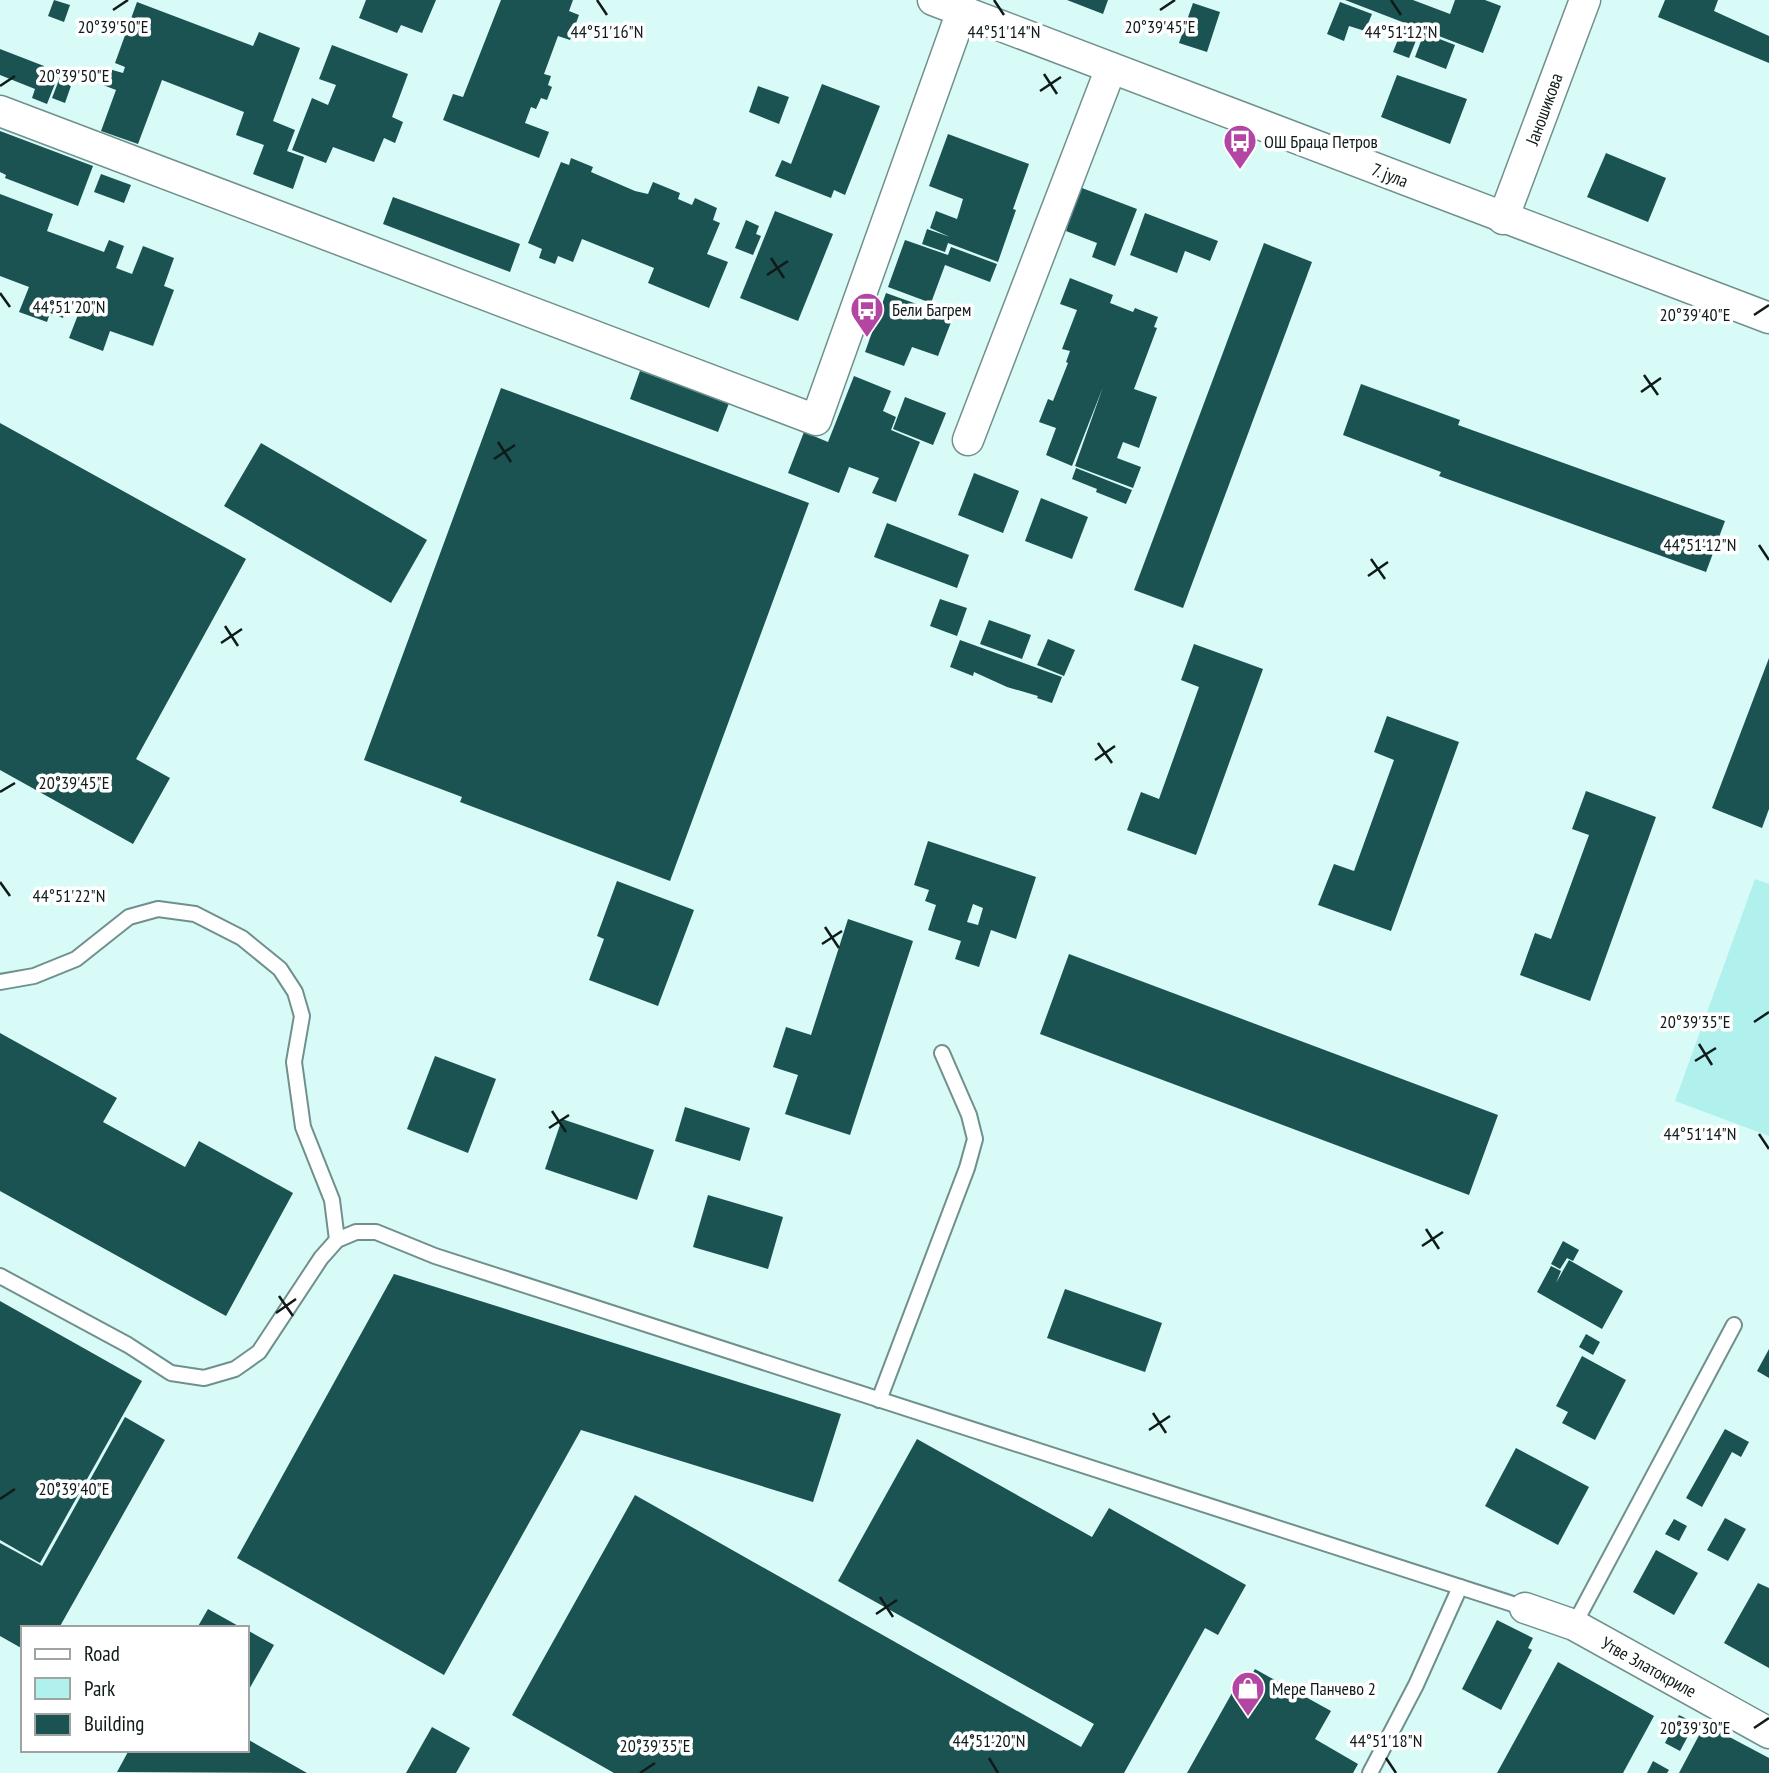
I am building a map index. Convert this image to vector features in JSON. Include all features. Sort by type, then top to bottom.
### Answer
[{"type":"street","name":"7. јула","points":[[933,0],[1769,318]]},
{"type":"street","name":"Јаношикова","points":[[1503,219],[1585,0]]},
{"type":"street","points":[[0,111],[816,420],[962,11]]},
{"type":"street","points":[[968,440],[1111,68]]},
{"type":"street","name":"Утве Златокриле","points":[[1525,1608],[1574,1625],[1769,1733]]},
{"type":"lane","points":[[0,982],[34,976],[76,958],[130,917],[158,909],[195,914],[242,938],[280,969],[295,992],[302,1016],[295,1062],[303,1127],[332,1200],[337,1240]]},
{"type":"lane","points":[[879,1400],[967,1168],[975,1139],[969,1115],[942,1053]]},
{"type":"lane","points":[[0,1276],[128,1345],[171,1373],[205,1378],[235,1369],[259,1353],[321,1258],[337,1240],[356,1231],[376,1232],[435,1256],[1525,1608]]},
{"type":"lane","points":[[1574,1625],[1734,1325]]},
{"type":"lane","points":[[1370,1773],[1416,1685],[1460,1587]]},
{"type":"green space","points":[[1755,879],[1769,884],[1769,1136],[1675,1101]]},
{"type":"building","points":[[54,0],[70,5],[64,22],[48,16]]},
{"type":"building","points":[[366,0],[436,0],[422,33],[401,25],[397,33],[359,18]]},
{"type":"building","points":[[501,0],[573,0],[569,11],[579,15],[570,40],[558,36],[544,74],[551,76],[548,85],[552,87],[547,100],[541,98],[536,109],[531,107],[525,123],[549,132],[539,158],[443,120],[453,94],[463,97]]},
{"type":"building","points":[[1067,0],[1108,0],[1103,14]]},
{"type":"building","points":[[1345,0],[1413,0],[1450,14],[1455,0],[1485,0],[1501,6],[1483,53]]},
{"type":"building","points":[[1665,0],[1718,0],[1714,11],[1769,36],[1769,63],[1658,17]]},
{"type":"building","points":[[137,2],[253,46],[259,32],[300,48],[273,121],[295,130],[287,151],[304,157],[293,189],[253,174],[264,145],[236,135],[244,112],[162,80],[138,144],[101,131],[116,90],[103,85],[109,69],[123,73],[125,67],[115,63]]},
{"type":"building","points":[[1340,2],[1372,14],[1365,31],[1349,26],[1344,41],[1327,34]]},
{"type":"building","points":[[1193,3],[1220,12],[1207,52],[1179,43]]},
{"type":"building","points":[[1403,27],[1419,33],[1409,58],[1393,52]]},
{"type":"building","points":[[1424,33],[1455,45],[1446,69],[1415,57]]},
{"type":"building","points":[[332,45],[408,74],[392,117],[403,122],[395,143],[384,138],[374,162],[333,147],[326,163],[292,150],[312,98],[328,105],[336,85],[319,79]]},
{"type":"building","points":[[0,49],[44,66],[42,70],[58,76],[47,104],[32,98],[35,89],[0,75]]},
{"type":"building","points":[[62,72],[74,77],[65,103],[52,98]]},
{"type":"building","points":[[1397,75],[1467,99],[1450,144],[1381,117]]},
{"type":"building","points":[[822,84],[880,106],[845,195],[834,190],[831,198],[775,176],[782,160],[791,164]]},
{"type":"building","points":[[758,86],[789,97],[779,124],[749,112]]},
{"type":"building","points":[[0,131],[93,166],[78,206],[5,178],[6,175],[0,172]]},
{"type":"building","points":[[948,134],[1029,164],[998,262],[948,243],[945,252],[922,244],[927,229],[950,237],[930,228],[936,211],[957,219],[963,199],[929,186]]},
{"type":"building","points":[[1606,153],[1666,178],[1648,222],[1587,197]]},
{"type":"building","points":[[571,158],[593,167],[591,172],[635,191],[648,194],[653,182],[680,193],[678,199],[692,205],[695,198],[717,208],[713,220],[720,223],[707,254],[728,262],[709,308],[648,283],[654,268],[582,239],[573,262],[558,256],[555,264],[539,258],[542,249],[528,243],[561,162],[569,165]]},
{"type":"building","points":[[101,174],[131,185],[124,203],[94,192]]},
{"type":"building","points":[[1082,188],[1137,209],[1115,266],[1092,257],[1097,243],[1066,231],[1070,219],[1056,214],[1065,190],[1079,195]]},
{"type":"building","points":[[0,194],[53,214],[47,231],[104,252],[109,240],[124,246],[116,268],[132,274],[143,246],[174,258],[164,286],[174,290],[153,346],[110,331],[103,351],[69,338],[81,307],[68,302],[63,318],[50,313],[47,322],[19,312],[29,287],[0,276]]},
{"type":"building","points":[[393,197],[520,244],[510,272],[383,224]]},
{"type":"building","points":[[775,211],[833,234],[798,321],[740,298]]},
{"type":"building","points":[[1145,213],[1218,241],[1210,261],[1185,251],[1177,273],[1130,255]]},
{"type":"building","points":[[746,220],[759,226],[756,234],[761,236],[753,255],[735,248]]},
{"type":"building","points":[[905,240],[948,255],[951,247],[997,264],[990,282],[945,265],[931,303],[888,287]]},
{"type":"building","points":[[1264,243],[1312,262],[1183,608],[1134,590]]},
{"type":"building","points":[[1070,278],[1113,295],[1110,303],[1133,312],[1135,308],[1158,317],[1154,327],[1157,328],[1134,389],[1157,397],[1139,448],[1123,442],[1117,458],[1141,467],[1133,488],[1075,466],[1103,387],[1072,466],[1046,455],[1056,428],[1039,422],[1048,399],[1053,401],[1068,363],[1066,362],[1070,351],[1062,349],[1077,310],[1060,304]]},
{"type":"building","points":[[886,293],[953,317],[938,356],[912,347],[904,366],[865,352]]},
{"type":"building","points":[[640,371],[729,403],[718,432],[630,399]]},
{"type":"building","points":[[854,376],[891,391],[883,411],[896,417],[891,430],[920,442],[896,502],[872,493],[879,478],[849,467],[839,493],[788,473],[804,432],[828,442]]},
{"type":"building","points":[[1361,384],[1460,420],[1458,425],[1725,521],[1706,572],[1439,476],[1441,472],[1343,435]]},
{"type":"building","points":[[501,388],[809,503],[670,881],[460,802],[462,797],[364,760]]},
{"type":"building","points":[[905,397],[946,413],[933,445],[893,429]]},
{"type":"building","points":[[0,423],[246,559],[136,759],[170,778],[133,844],[0,770]]},
{"type":"building","points":[[261,443],[427,540],[391,603],[224,506]]},
{"type":"building","points":[[1076,468],[1132,490],[1126,504],[1072,479]]},
{"type":"building","points":[[974,473],[1019,491],[1003,533],[958,515]]},
{"type":"building","points":[[1041,498],[1088,517],[1072,559],[1025,541]]},
{"type":"building","points":[[887,523],[969,555],[957,588],[874,557]]},
{"type":"building","points":[[940,599],[967,608],[957,636],[930,626]]},
{"type":"building","points":[[989,620],[1031,635],[1022,659],[980,644]]},
{"type":"building","points":[[1048,639],[1075,650],[1064,676],[1037,665]]},
{"type":"building","points":[[960,640],[1062,677],[1052,703],[974,672],[973,676],[950,667]]},
{"type":"building","points":[[1194,644],[1263,669],[1196,855],[1127,830],[1141,792],[1159,799],[1199,687],[1181,680]]},
{"type":"building","points":[[1769,658],[1769,809],[1762,828],[1712,808]]},
{"type":"building","points":[[1387,716],[1459,742],[1391,931],[1318,905],[1334,864],[1354,871],[1394,760],[1374,752]]},
{"type":"building","points":[[1586,791],[1656,817],[1590,1001],[1520,975],[1535,933],[1551,939],[1589,835],[1572,829]]},
{"type":"building","points":[[928,841],[1036,877],[1016,939],[991,930],[979,967],[955,959],[961,941],[928,930],[936,905],[925,901],[929,890],[914,885]],"holes":[[[973,904],[983,908],[978,925],[967,922]]]},
{"type":"building","points":[[617,881],[694,910],[658,1006],[589,980],[604,939],[597,936]]},
{"type":"building","points":[[848,919],[913,941],[850,1135],[785,1114],[798,1075],[773,1067],[786,1027],[811,1035]]},
{"type":"building","points":[[1069,954],[1498,1115],[1469,1195],[1040,1034]]},
{"type":"building","points":[[0,1033],[117,1098],[103,1122],[185,1167],[199,1141],[293,1193],[226,1316],[0,1191]]},
{"type":"building","points":[[435,1056],[496,1079],[468,1153],[407,1129]]},
{"type":"building","points":[[685,1107],[750,1128],[740,1161],[675,1141]]},
{"type":"building","points":[[562,1119],[654,1150],[637,1200],[545,1169]]},
{"type":"building","points":[[708,1195],[783,1217],[768,1269],[693,1247]]},
{"type":"building","points":[[1563,1241],[1579,1250],[1573,1261],[1567,1258],[1560,1269],[1551,1264]]},
{"type":"building","points":[[1569,1260],[1623,1291],[1602,1329],[1537,1292],[1551,1266],[1561,1271],[1556,1283]]},
{"type":"building","points":[[394,1274],[841,1414],[813,1502],[581,1430],[444,1675],[237,1558]]},
{"type":"building","points":[[1065,1289],[1162,1323],[1145,1372],[1047,1338]]},
{"type":"building","points":[[0,1301],[142,1381],[40,1563],[0,1540]]},
{"type":"building","points":[[1586,1334],[1600,1342],[1593,1355],[1579,1347]]},
{"type":"building","points":[[1769,1349],[1769,1378],[1757,1371]]},
{"type":"building","points":[[1582,1356],[1626,1380],[1595,1440],[1562,1423],[1568,1412],[1556,1406]]},
{"type":"building","points":[[125,1417],[165,1440],[60,1626],[21,1626],[21,1648],[0,1636],[0,1543],[42,1566]]},
{"type":"building","points":[[1725,1429],[1749,1442],[1741,1457],[1732,1452],[1702,1507],[1686,1498]]},
{"type":"building","points":[[917,1439],[1092,1537],[1109,1508],[1246,1585],[1218,1635],[1205,1628],[1124,1773],[614,1773],[512,1715],[635,1495],[1081,1747],[1094,1724],[838,1581]]},
{"type":"building","points":[[1516,1448],[1589,1487],[1558,1545],[1485,1506]]},
{"type":"building","points":[[1725,1518],[1746,1529],[1728,1561],[1707,1550]]},
{"type":"building","points":[[1674,1519],[1687,1526],[1679,1541],[1665,1534]]},
{"type":"building","points":[[1656,1550],[1698,1573],[1674,1615],[1633,1592]]},
{"type":"building","points":[[1758,1583],[1769,1588],[1769,1668],[1724,1643]]},
{"type":"building","points":[[208,1609],[238,1626],[198,1626]]},
{"type":"building","points":[[1497,1620],[1533,1638],[1528,1648],[1532,1650],[1501,1710],[1462,1689]]},
{"type":"building","points":[[248,1631],[274,1645],[248,1691]]},
{"type":"building","points":[[1558,1662],[1654,1716],[1623,1773],[1497,1773]]},
{"type":"building","name":"Мере Панчево 2","points":[[1255,1669],[1331,1711],[1315,1739],[1358,1764],[1353,1773],[1187,1773],[1232,1693],[1239,1697]]},
{"type":"building","points":[[1679,1715],[1695,1723],[1680,1751],[1665,1743]]},
{"type":"building","points":[[1705,1724],[1769,1758],[1769,1773],[1679,1773]]},
{"type":"building","points":[[432,1727],[470,1748],[456,1773],[406,1773]]},
{"type":"building","points":[[248,1740],[307,1773],[117,1772],[128,1752],[248,1752]]},
{"type":"building","points":[[1653,1761],[1669,1770],[1667,1773],[1647,1773]]},
{"type":"place","name":"ОШ Браца Петров","points":[[1240,171]]},
{"type":"place","name":"Бели Багрем","points":[[867,339]]},
{"type":"place","name":"Мере Панчево 2","points":[[1248,1718]]}]
